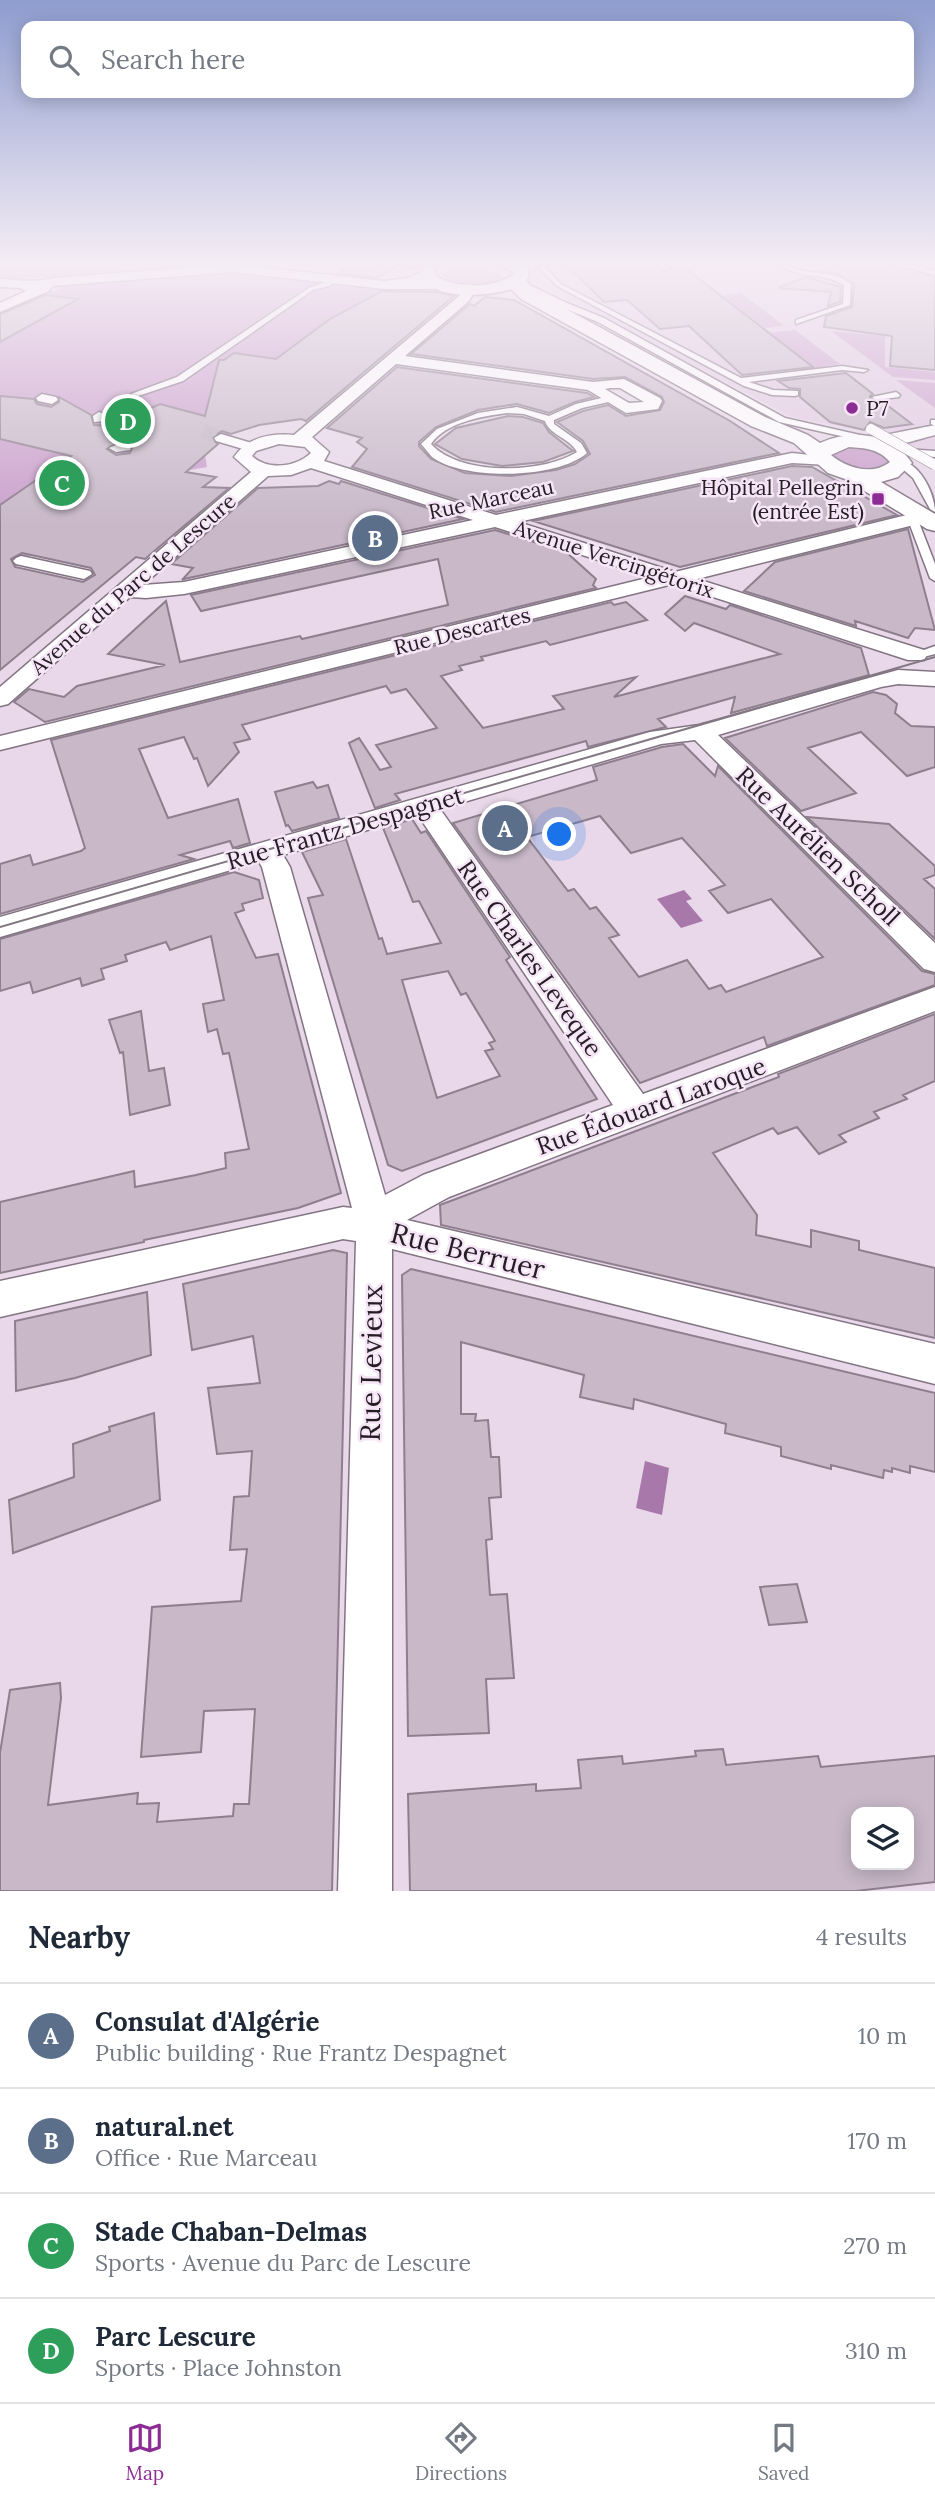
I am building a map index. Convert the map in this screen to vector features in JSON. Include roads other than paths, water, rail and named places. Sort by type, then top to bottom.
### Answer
[{"type":"street","points":[[300,439],[405,349]]},
{"type":"street","points":[[634,349],[755,420],[803,440],[822,458],[867,480],[928,516]]},
{"type":"street","points":[[394,359],[604,393],[610,383],[624,384],[638,392],[686,382]]},
{"type":"street","points":[[773,427],[886,442],[934,439]]},
{"type":"street","points":[[221,438],[250,447]]},
{"type":"street","points":[[300,439],[317,447],[320,452],[312,463],[290,469],[265,469],[254,467],[243,457],[250,447],[268,440],[300,439]]},
{"type":"street","points":[[822,458],[830,445],[863,439],[897,463]]},
{"type":"street","points":[[928,516],[899,485],[895,447],[934,439]]},
{"type":"street","name":"Rue Marceau","points":[[126,590],[146,592],[184,588],[792,458],[822,458]]},
{"type":"street","name":"Avenue Vercingétorix","points":[[312,463],[675,578],[926,653]]},
{"type":"street","points":[[853,474],[876,475],[897,463]]},
{"type":"street","name":"Avenue du Parc de Lescure","points":[[0,699],[265,469]]},
{"type":"street","name":"Rue Descartes","points":[[0,744],[928,516]]},
{"type":"street","points":[[30,563],[84,574]]},
{"type":"street","name":"Rue Frantz Despagnet","points":[[0,927],[659,737],[701,732],[877,681],[898,677],[935,679]]},
{"type":"street","name":"Rue Aurélien Scholl","points":[[701,732],[935,961]]},
{"type":"street","name":"Rue Charles Leveque","points":[[424,805],[636,1111]]},
{"type":"street","name":"Rue Levieux","points":[[267,850],[280,880],[376,1228],[372,1258],[365,1891]]},
{"type":"street","name":"Rue Édouard Laroque","points":[[376,1228],[395,1208],[436,1185],[935,999]]},
{"type":"street","name":"Rue Berruer","points":[[0,1299],[343,1223],[376,1228],[430,1244],[935,1364]]},
{"type":"lane","points":[[135,394],[180,379],[223,349]]},
{"type":"lane","points":[[654,349],[782,420],[857,437],[935,465]]},
{"type":"lane","points":[[683,349],[759,389],[796,393]]},
{"type":"lane","points":[[676,361],[698,357]]},
{"type":"lane","points":[[720,368],[733,366]]},
{"type":"lane","points":[[740,380],[842,368],[864,370]]},
{"type":"lane","points":[[549,419],[550,425],[582,449],[580,456],[548,467],[501,470],[448,461],[429,451],[426,444],[429,438],[443,428],[499,411],[519,410],[549,419],[604,393]]},
{"type":"lane","points":[[876,397],[896,395]]},
{"type":"lane","points":[[928,516],[935,577]]},
{"type":"tunnel","points":[[203,431],[221,438]]},
{"type":"tram line","points":[[0,927],[935,657]]},
{"type":"place","name":"P7","points":[[852,408]]},
{"type":"place","name":"Parc Lescure","points":[[128,421]]},
{"type":"place","name":"Stade Chaban-Delmas","points":[[62,483]]},
{"type":"place","name":"Hôpital Pellegrin (entrée Est)","points":[[878,499]]},
{"type":"place","name":"natural.net","points":[[375,538]]},
{"type":"place","name":"Consulat d'Algérie","points":[[505,828]]}]
